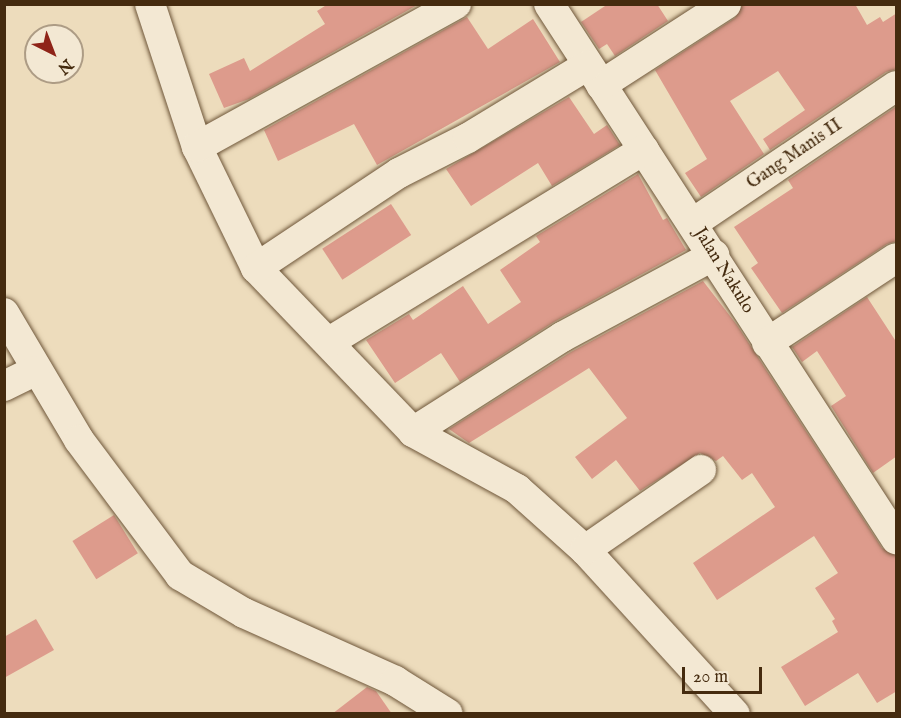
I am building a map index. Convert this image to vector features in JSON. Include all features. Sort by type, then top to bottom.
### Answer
[{"type":"street","points":[[150,4],[197,147],[256,268],[413,432],[517,489],[585,550],[735,714]]},
{"type":"street","points":[[197,147],[456,4]]},
{"type":"street","name":"Jalan Nakulo","points":[[549,4],[714,255],[767,343],[897,538]]},
{"type":"street","points":[[256,268],[399,173],[594,75],[726,4]]},
{"type":"street","name":"Gang Manis II","points":[[693,223],[897,86]]},
{"type":"street","points":[[329,342],[644,150]]},
{"type":"street","points":[[413,432],[562,337],[714,255]]},
{"type":"street","points":[[767,343],[897,258]]},
{"type":"street","points":[[4,313],[35,370],[79,440],[180,574],[244,613],[394,681],[448,714]]},
{"type":"street","points":[[4,386],[35,370]]},
{"type":"street","points":[[585,550],[701,470]]},
{"type":"building","points":[[328,4],[419,4],[249,99],[224,108],[209,74],[244,58],[250,71],[325,24],[317,11]]},
{"type":"building","points":[[608,4],[657,4],[668,21],[615,56],[607,44],[599,49],[581,22]]},
{"type":"building","points":[[743,4],[855,4],[867,25],[880,17],[883,22],[897,13],[897,69],[886,72],[770,150],[763,139],[805,110],[778,71],[730,101],[764,154],[701,197],[685,173],[707,159],[655,70],[735,18]]},
{"type":"building","points":[[467,17],[488,49],[533,19],[560,62],[377,165],[354,124],[278,161],[264,130]]},
{"type":"building","points":[[569,97],[594,134],[607,125],[620,145],[552,186],[538,163],[471,206],[446,169]]},
{"type":"building","points":[[897,106],[897,241],[887,244],[782,313],[751,268],[758,263],[734,227],[793,188],[788,180]]},
{"type":"building","points":[[638,174],[663,220],[667,218],[686,250],[554,322],[460,382],[441,353],[395,383],[366,340],[409,314],[413,320],[463,286],[488,324],[521,302],[500,270],[540,242],[536,236]]},
{"type":"building","points":[[391,204],[411,235],[342,280],[322,249]]},
{"type":"building","points":[[703,281],[737,325],[882,548],[897,556],[897,691],[877,703],[858,673],[805,706],[781,667],[838,632],[832,621],[835,619],[815,588],[838,573],[814,536],[717,600],[693,563],[775,507],[752,473],[742,480],[723,456],[716,461],[700,453],[640,491],[616,460],[592,479],[575,457],[627,418],[589,368],[469,443],[449,429],[571,352]]},
{"type":"building","points":[[867,297],[897,343],[897,456],[873,473],[831,406],[846,396],[817,351],[802,362],[792,347]]},
{"type":"building","points":[[114,515],[138,553],[96,579],[72,541]]},
{"type":"building","points":[[36,619],[54,650],[4,678],[4,637]]},
{"type":"building","points":[[367,687],[376,691],[392,714],[332,714]]}]
